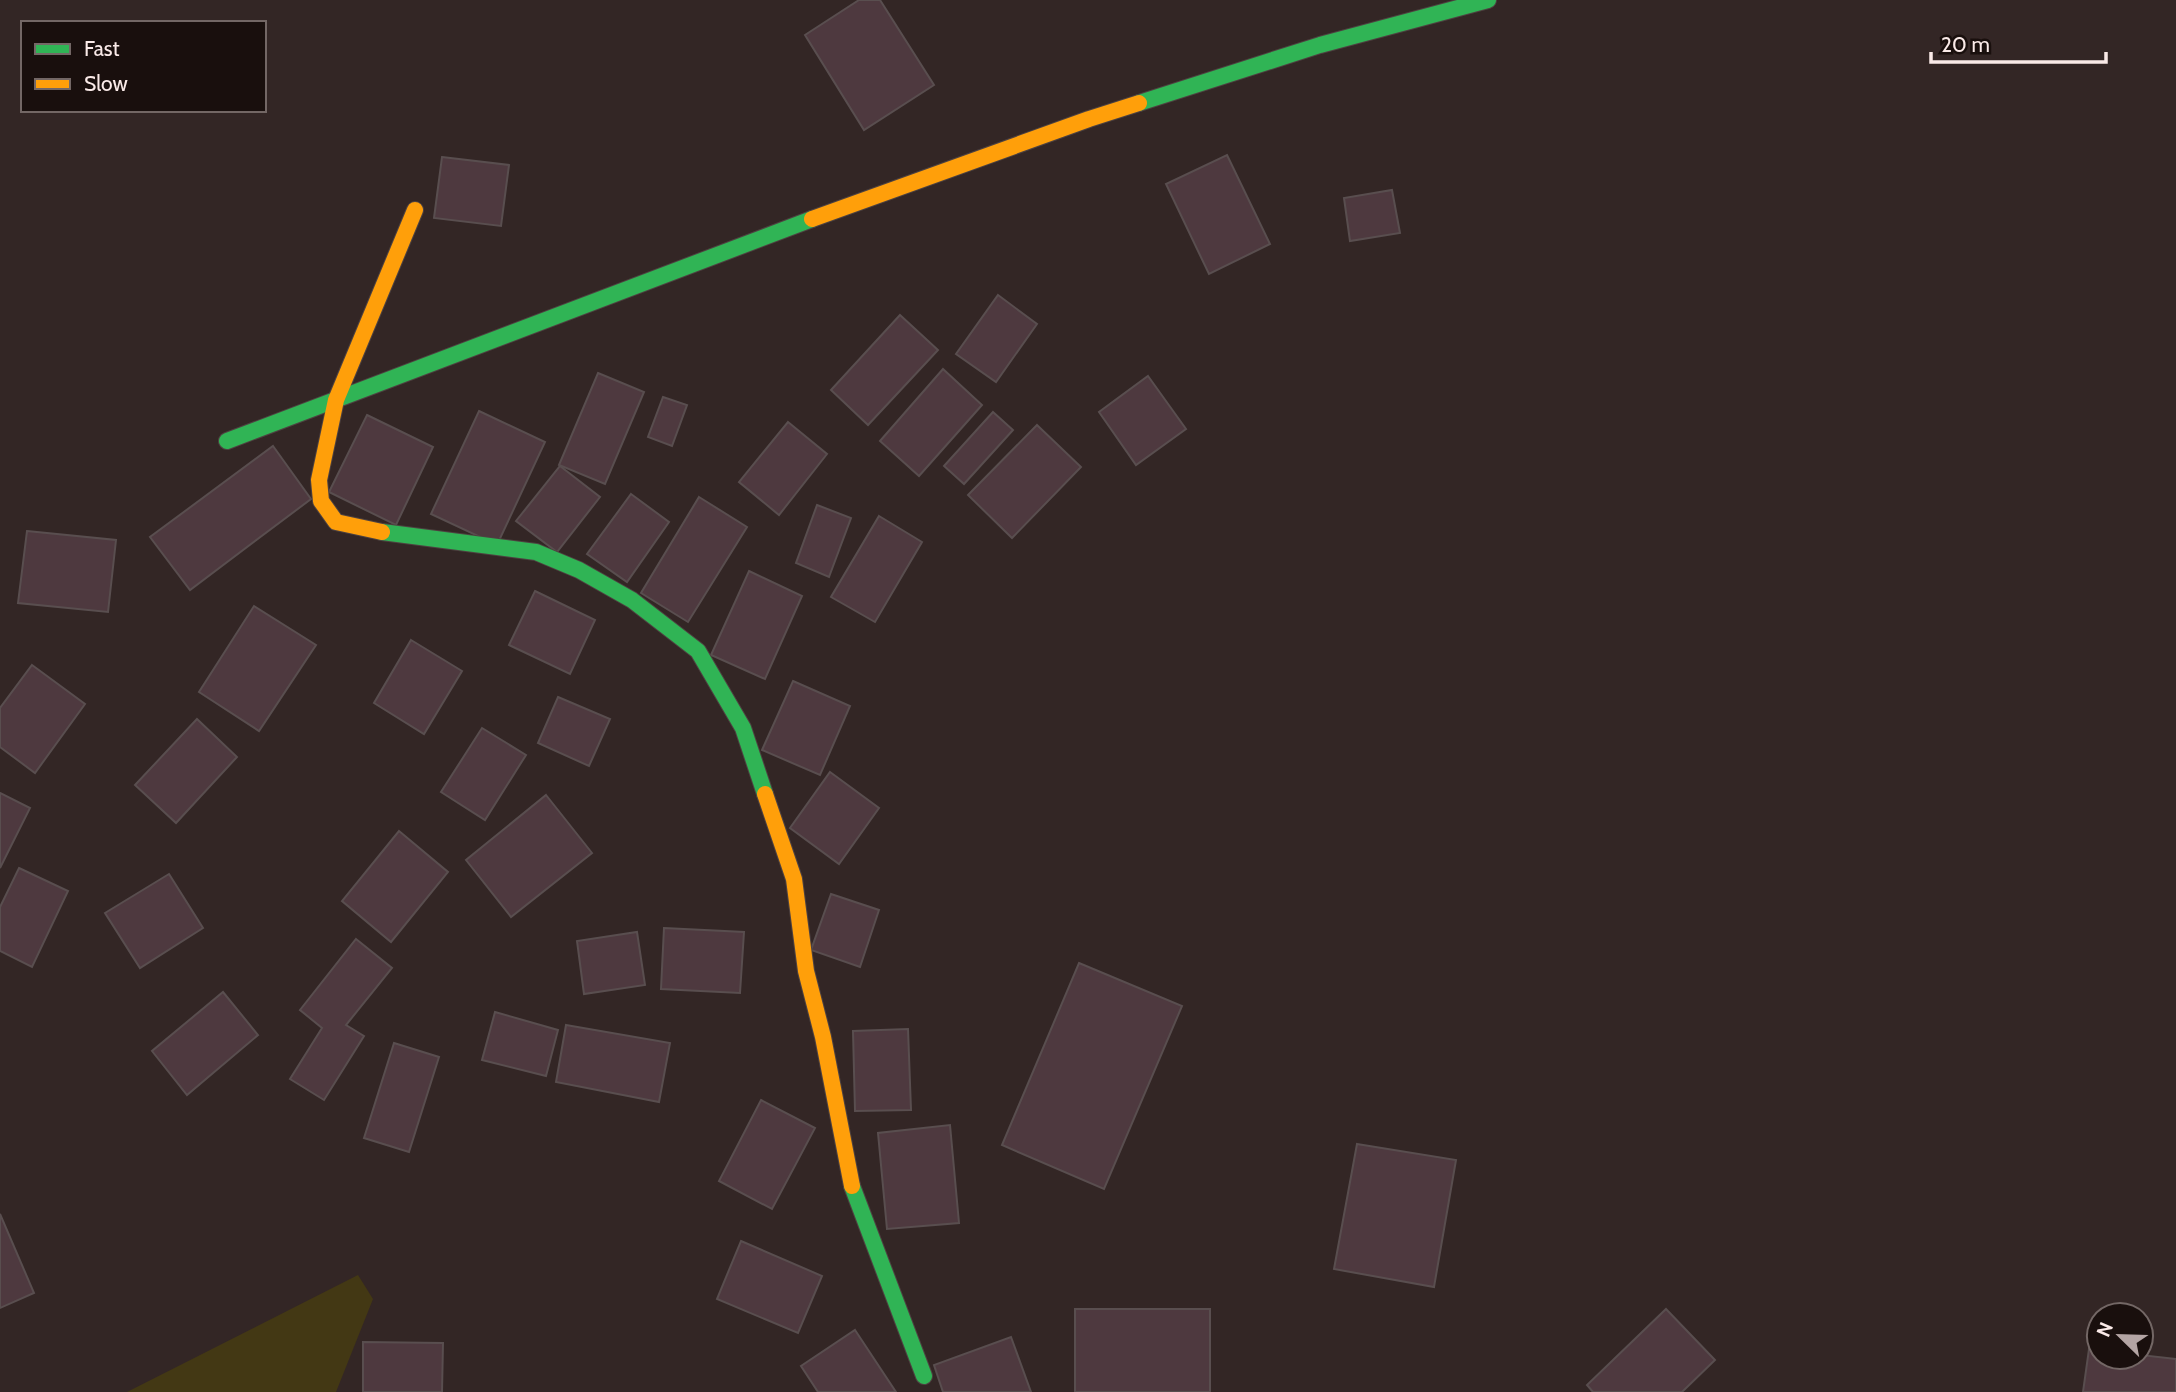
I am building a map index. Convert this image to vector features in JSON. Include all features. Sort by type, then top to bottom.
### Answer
[{"type":"street","points":[[228,442],[870,197],[1089,118],[1320,45],[1488,0]]},
{"type":"street","points":[[415,210],[336,400],[319,480],[321,501],[337,522],[369,530],[536,552],[579,569],[632,600],[698,651],[743,728],[794,880],[806,971],[823,1037],[853,1192],[924,1376]]},
{"type":"shaded area","points":[[358,1275],[373,1299],[336,1392],[127,1392]]},
{"type":"building","points":[[859,0],[880,0],[934,85],[864,130],[805,35]]},
{"type":"building","points":[[1227,155],[1270,244],[1209,274],[1166,184]]},
{"type":"building","points":[[442,157],[509,165],[501,226],[434,218]]},
{"type":"building","points":[[1392,190],[1400,233],[1350,241],[1344,198]]},
{"type":"building","points":[[998,295],[1037,324],[996,382],[956,354]]},
{"type":"building","points":[[900,315],[938,350],[868,425],[831,390]]},
{"type":"building","points":[[943,369],[982,405],[919,476],[880,441]]},
{"type":"building","points":[[598,373],[644,392],[605,484],[559,465]]},
{"type":"building","points":[[1148,376],[1186,429],[1136,465],[1099,412]]},
{"type":"building","points":[[663,397],[687,405],[672,446],[648,437]]},
{"type":"building","points":[[479,411],[545,442],[497,545],[431,514]]},
{"type":"building","points":[[993,412],[1013,430],[964,484],[944,466]]},
{"type":"building","points":[[367,415],[433,447],[396,525],[329,492]]},
{"type":"building","points":[[788,422],[827,454],[779,515],[739,482]]},
{"type":"building","points":[[1037,425],[1081,467],[1012,538],[968,495]]},
{"type":"building","points":[[273,446],[311,499],[190,590],[150,537]]},
{"type":"building","points":[[560,466],[600,497],[557,552],[516,521]]},
{"type":"building","points":[[631,494],[669,522],[627,582],[587,554]]},
{"type":"building","points":[[699,497],[747,527],[688,622],[641,593]]},
{"type":"building","points":[[817,505],[851,518],[829,577],[796,563]]},
{"type":"building","points":[[879,516],[922,542],[875,622],[831,597]]},
{"type":"building","points":[[27,531],[116,540],[108,612],[18,603]]},
{"type":"building","points":[[749,571],[802,596],[765,679],[711,655]]},
{"type":"building","points":[[535,591],[595,620],[570,674],[509,645]]},
{"type":"building","points":[[254,606],[316,645],[259,731],[199,692]]},
{"type":"building","points":[[411,640],[462,671],[424,734],[374,703]]},
{"type":"building","points":[[32,665],[85,704],[35,773],[0,747],[0,708]]},
{"type":"building","points":[[793,681],[850,706],[820,775],[762,750]]},
{"type":"building","points":[[558,697],[610,719],[589,766],[538,743]]},
{"type":"building","points":[[197,719],[237,757],[176,823],[135,785]]},
{"type":"building","points":[[482,728],[526,755],[485,820],[441,792]]},
{"type":"building","points":[[830,772],[879,808],[839,864],[790,828]]},
{"type":"building","points":[[0,793],[30,808],[0,868]]},
{"type":"building","points":[[546,795],[592,853],[511,917],[466,860]]},
{"type":"building","points":[[399,831],[448,872],[391,942],[342,901]]},
{"type":"building","points":[[19,868],[68,891],[32,967],[0,951],[0,907]]},
{"type":"building","points":[[169,874],[203,928],[140,968],[105,913]]},
{"type":"building","points":[[831,894],[879,910],[860,967],[811,950]]},
{"type":"building","points":[[664,928],[744,932],[740,993],[661,989]]},
{"type":"building","points":[[637,932],[645,985],[584,994],[577,941]]},
{"type":"building","points":[[356,939],[392,968],[346,1025],[364,1036],[324,1100],[290,1079],[322,1028],[300,1010]]},
{"type":"building","points":[[1079,963],[1182,1006],[1104,1189],[1002,1145]]},
{"type":"building","points":[[223,992],[258,1035],[187,1095],[152,1051]]},
{"type":"building","points":[[495,1012],[558,1030],[546,1076],[482,1060]]},
{"type":"building","points":[[566,1025],[670,1043],[659,1102],[556,1082]]},
{"type":"building","points":[[908,1029],[911,1110],[855,1111],[853,1031]]},
{"type":"building","points":[[394,1043],[439,1057],[409,1152],[364,1138]]},
{"type":"building","points":[[761,1100],[815,1128],[772,1209],[719,1181]]},
{"type":"building","points":[[950,1125],[959,1223],[887,1229],[878,1133]]},
{"type":"building","points":[[1357,1144],[1456,1160],[1434,1287],[1334,1269]]},
{"type":"building","points":[[0,1214],[34,1293],[0,1308]]},
{"type":"building","points":[[741,1241],[822,1276],[798,1333],[717,1299]]},
{"type":"building","points":[[1075,1309],[1210,1309],[1210,1392],[1075,1392]]},
{"type":"building","points":[[1666,1309],[1715,1360],[1682,1392],[1593,1392],[1587,1385]]},
{"type":"building","points":[[855,1330],[896,1392],[818,1392],[801,1366]]},
{"type":"building","points":[[1011,1337],[1031,1392],[943,1392],[934,1365]]},
{"type":"building","points":[[363,1342],[443,1343],[442,1392],[363,1392]]},
{"type":"building","points":[[2155,1357],[2176,1359],[2176,1392],[2083,1392],[2086,1371],[2155,1371]]},
{"type":"traffic: fast","points":[[1139,103],[1320,45],[1488,0]]},
{"type":"traffic: fast","points":[[227,441],[812,219]]},
{"type":"traffic: fast","points":[[382,532],[536,552],[579,570],[632,600],[698,651],[743,728],[765,794]]},
{"type":"traffic: fast","points":[[852,1186],[924,1376]]},
{"type":"traffic: slow","points":[[812,219],[1139,103]]},
{"type":"traffic: slow","points":[[382,532],[336,522],[321,501],[319,480],[336,400],[415,210]]},
{"type":"traffic: slow","points":[[765,794],[794,879],[806,971],[823,1037],[852,1186]]}]
